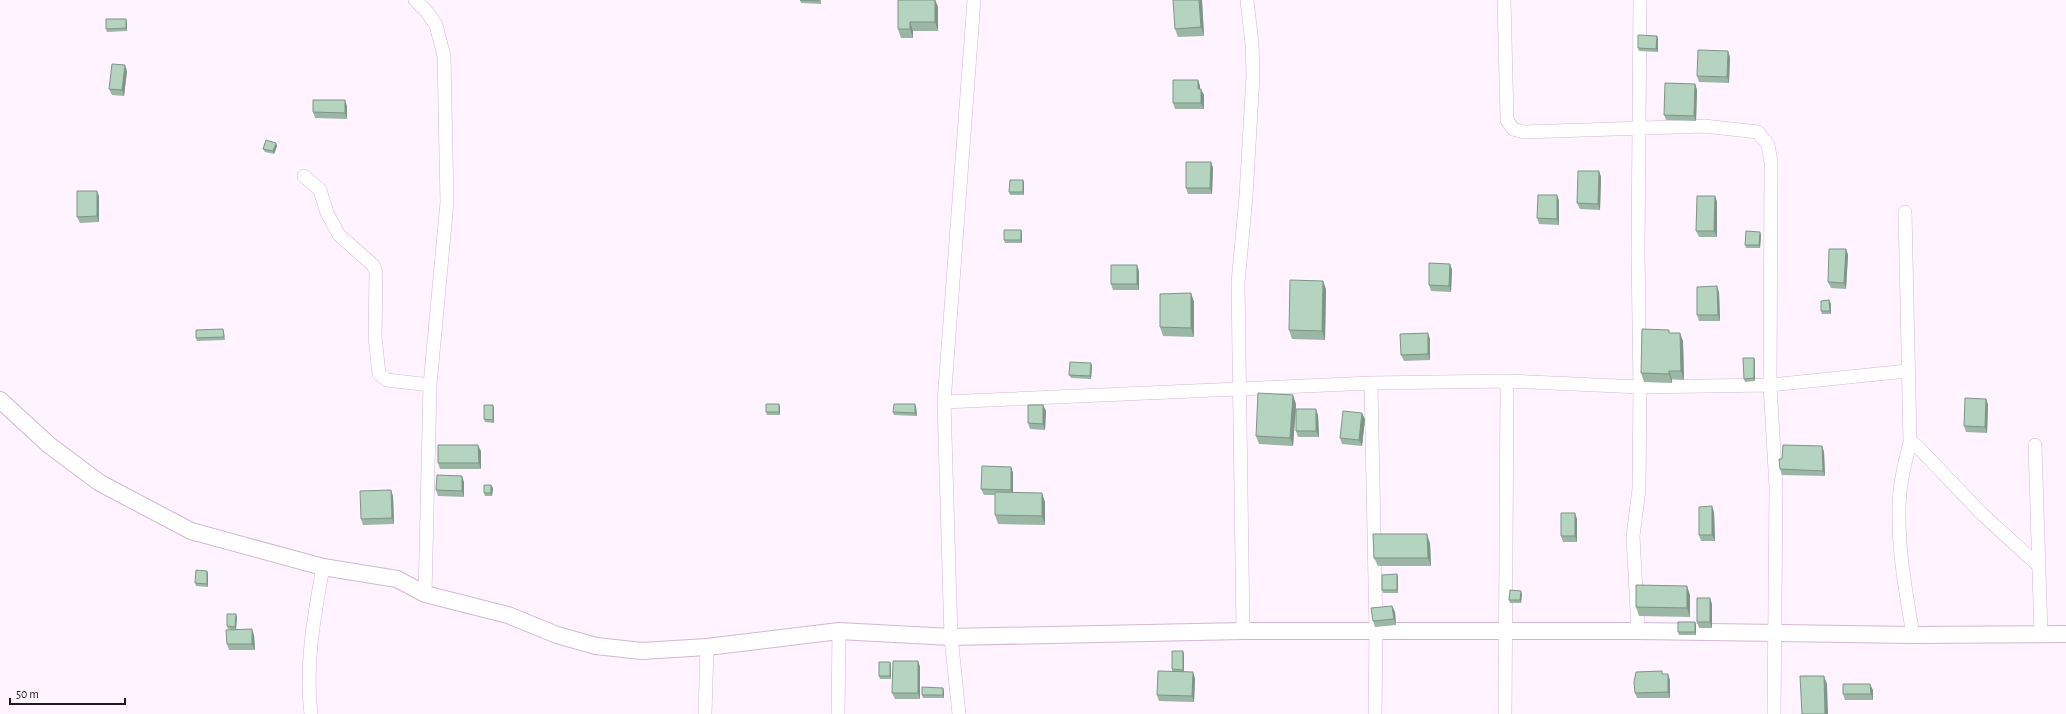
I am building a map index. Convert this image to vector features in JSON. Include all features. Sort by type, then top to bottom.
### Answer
[{"type":"street","points":[[415,0],[427,12],[436,25],[444,56],[447,202],[430,385],[425,594]]},
{"type":"street","points":[[959,714],[951,637],[944,402],[974,0]]},
{"type":"street","points":[[1243,631],[1238,283],[1246,196],[1253,76],[1252,44],[1247,0]]},
{"type":"street","points":[[1504,0],[1507,120],[1513,129],[1524,132],[1704,126],[1758,132],[1768,145],[1771,162],[1772,240],[1770,385],[1776,486],[1774,714]]},
{"type":"street","points":[[1638,631],[1633,536],[1639,489],[1640,387],[1638,129],[1640,0]]},
{"type":"street","points":[[304,176],[320,190],[327,213],[339,235],[373,265],[376,272],[375,337],[379,374],[387,380],[430,385]]},
{"type":"street","points":[[1905,212],[1907,371],[1910,442],[1901,487],[1899,536],[1901,564],[1913,635]]},
{"type":"street","points":[[944,402],[1371,383],[1507,381],[1640,387],[1770,385],[1907,371]]},
{"type":"street","points":[[1505,714],[1507,381]]},
{"type":"street","points":[[1371,383],[1376,631],[1375,714]]},
{"type":"street","points":[[0,400],[49,445],[100,483],[118,494],[191,531],[323,567],[397,579],[425,594],[508,615],[557,634],[596,646],[642,651],[707,647],[839,631],[951,637],[1243,631],[1638,631],[1913,635],[2066,634]]},
{"type":"street","points":[[1910,442],[1916,446],[1988,519],[2038,565]]},
{"type":"street","points":[[2035,445],[2041,634]]},
{"type":"street","points":[[311,714],[309,695],[310,635],[323,567]]},
{"type":"street","points":[[838,714],[839,631]]},
{"type":"street","points":[[705,714],[707,647]]},
{"type":"building","points":[[898,0],[935,0],[935,22],[910,22],[910,29],[898,29]]},
{"type":"building","points":[[1173,0],[1199,0],[1201,27],[1175,29]]},
{"type":"building","points":[[106,19],[126,19],[126,28],[106,29]]},
{"type":"building","points":[[1638,35],[1657,36],[1656,49],[1638,48]]},
{"type":"building","points":[[1698,50],[1728,51],[1727,77],[1697,76]]},
{"type":"building","points":[[112,64],[125,65],[122,90],[109,89]]},
{"type":"building","points":[[1173,80],[1198,80],[1198,89],[1201,89],[1201,103],[1173,103]]},
{"type":"building","points":[[1665,83],[1695,84],[1694,116],[1664,115]]},
{"type":"building","points":[[313,100],[345,100],[345,113],[313,112]]},
{"type":"building","points":[[266,140],[276,143],[273,151],[263,149]]},
{"type":"building","points":[[1186,162],[1211,162],[1210,188],[1186,188]]},
{"type":"building","points":[[1578,171],[1599,171],[1598,204],[1577,203]]},
{"type":"building","points":[[1010,180],[1023,180],[1023,192],[1009,192]]},
{"type":"building","points":[[77,191],[97,191],[97,216],[77,217]]},
{"type":"building","points":[[1538,195],[1557,195],[1557,219],[1537,218]]},
{"type":"building","points":[[1697,196],[1715,196],[1714,231],[1696,231]]},
{"type":"building","points":[[1004,230],[1021,230],[1021,240],[1004,240]]},
{"type":"building","points":[[1746,231],[1760,232],[1759,245],[1745,245]]},
{"type":"building","points":[[1829,249],[1846,249],[1844,283],[1828,282]]},
{"type":"building","points":[[1429,263],[1450,264],[1449,286],[1429,285]]},
{"type":"building","points":[[1111,265],[1137,265],[1137,284],[1111,284]]},
{"type":"building","points":[[1290,280],[1323,281],[1322,331],[1289,330]]},
{"type":"building","points":[[1717,286],[1718,315],[1697,315],[1697,287]]},
{"type":"building","points":[[1191,293],[1191,328],[1160,327],[1160,294]]},
{"type":"building","points":[[1829,300],[1830,311],[1821,311],[1821,301]]},
{"type":"building","points":[[223,329],[224,337],[196,338],[196,330]]},
{"type":"building","points":[[1642,329],[1669,330],[1669,333],[1680,333],[1681,371],[1669,371],[1669,374],[1641,373]]},
{"type":"building","points":[[1428,333],[1428,354],[1401,355],[1400,334]]},
{"type":"building","points":[[1743,358],[1754,358],[1754,378],[1744,379]]},
{"type":"building","points":[[1070,362],[1091,363],[1090,376],[1069,375]]},
{"type":"building","points":[[1258,393],[1293,395],[1290,438],[1256,436]]},
{"type":"building","points":[[1965,398],[1986,399],[1985,427],[1964,426]]},
{"type":"building","points":[[766,404],[779,404],[779,412],[766,412]]},
{"type":"building","points":[[894,404],[915,404],[915,413],[893,412]]},
{"type":"building","points":[[484,405],[493,405],[493,420],[484,419]]},
{"type":"building","points":[[1028,405],[1043,405],[1043,424],[1028,423]]},
{"type":"building","points":[[1296,409],[1316,409],[1316,431],[1296,431]]},
{"type":"building","points":[[1343,411],[1362,413],[1359,440],[1340,438]]},
{"type":"building","points":[[438,445],[478,445],[479,463],[438,463]]},
{"type":"building","points":[[1783,445],[1822,446],[1823,471],[1780,469],[1779,459],[1782,459]]},
{"type":"building","points":[[982,466],[1011,467],[1011,490],[981,489]]},
{"type":"building","points":[[437,475],[462,476],[462,491],[436,490]]},
{"type":"building","points":[[484,485],[491,485],[491,493],[484,493]]},
{"type":"building","points":[[391,490],[392,518],[361,519],[360,491]]},
{"type":"building","points":[[995,492],[1042,493],[1042,516],[995,515]]},
{"type":"building","points":[[1712,506],[1712,535],[1699,535],[1699,507]]},
{"type":"building","points":[[1561,513],[1575,513],[1575,536],[1561,536]]},
{"type":"building","points":[[1373,534],[1427,534],[1428,558],[1374,558]]},
{"type":"building","points":[[196,570],[207,571],[207,584],[195,583]]},
{"type":"building","points":[[1397,574],[1397,590],[1382,590],[1382,575]]},
{"type":"building","points":[[1636,585],[1687,586],[1687,608],[1636,607]]},
{"type":"building","points":[[1510,590],[1521,591],[1520,600],[1509,600]]},
{"type":"building","points":[[1697,598],[1710,598],[1710,622],[1697,622]]},
{"type":"building","points":[[1392,606],[1394,619],[1373,621],[1371,608]]},
{"type":"building","points":[[227,614],[236,614],[235,627],[227,626]]},
{"type":"building","points":[[1678,622],[1695,622],[1695,632],[1678,632]]},
{"type":"building","points":[[252,629],[252,644],[227,644],[226,630]]},
{"type":"building","points":[[1172,651],[1183,651],[1183,670],[1172,669]]},
{"type":"building","points":[[893,661],[918,661],[918,693],[892,693]]},
{"type":"building","points":[[879,662],[890,662],[890,676],[879,676]]},
{"type":"building","points":[[1158,671],[1193,672],[1192,696],[1157,695]]},
{"type":"building","points":[[1662,671],[1662,674],[1668,674],[1668,692],[1635,693],[1634,682],[1636,672]]},
{"type":"building","points":[[1800,676],[1824,676],[1825,714],[1802,714]]},
{"type":"building","points":[[1843,684],[1870,684],[1871,694],[1843,694]]},
{"type":"building","points":[[922,687],[943,688],[943,695],[922,695]]}]
